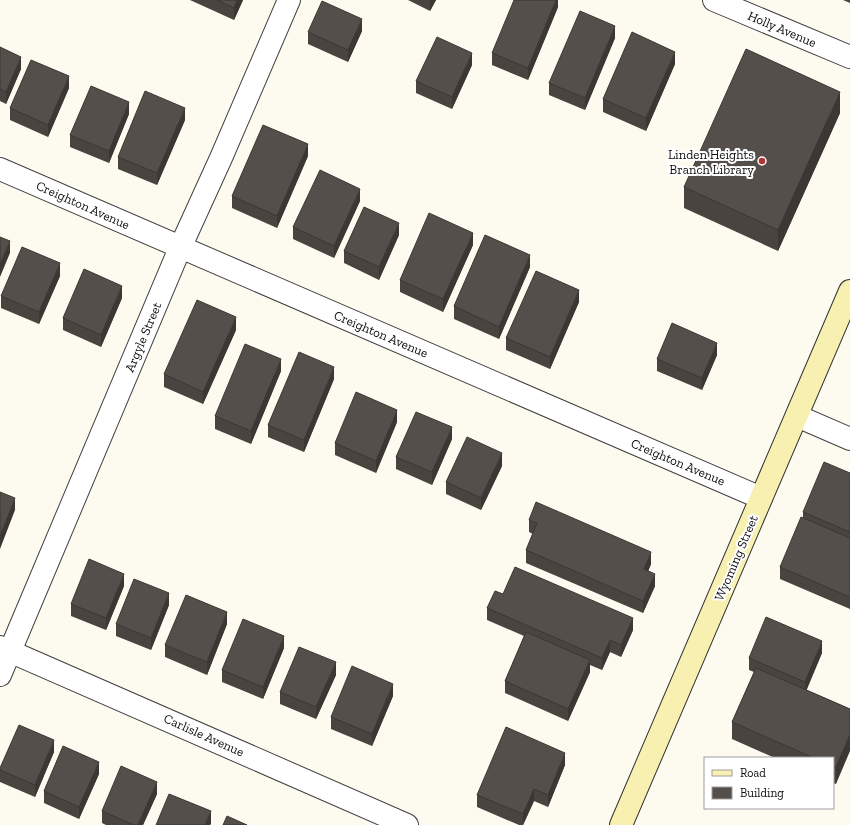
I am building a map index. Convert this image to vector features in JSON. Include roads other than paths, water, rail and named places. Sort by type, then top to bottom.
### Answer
[{"type":"street","name":"Argyle Street","points":[[0,675],[5,649],[289,0]]},
{"type":"street","name":"Holly Avenue","points":[[714,0],[850,57]]},
{"type":"street","name":"Creighton Avenue","points":[[0,169],[761,498]]},
{"type":"street","name":"Wyoming Street","points":[[621,825],[850,291]]},
{"type":"street","points":[[797,416],[850,439]]},
{"type":"street","name":"Carlisle Avenue","points":[[5,649],[120,698],[407,825]]},
{"type":"place","name":"Linden Heights Branch Library","points":[[762,161]]}]
